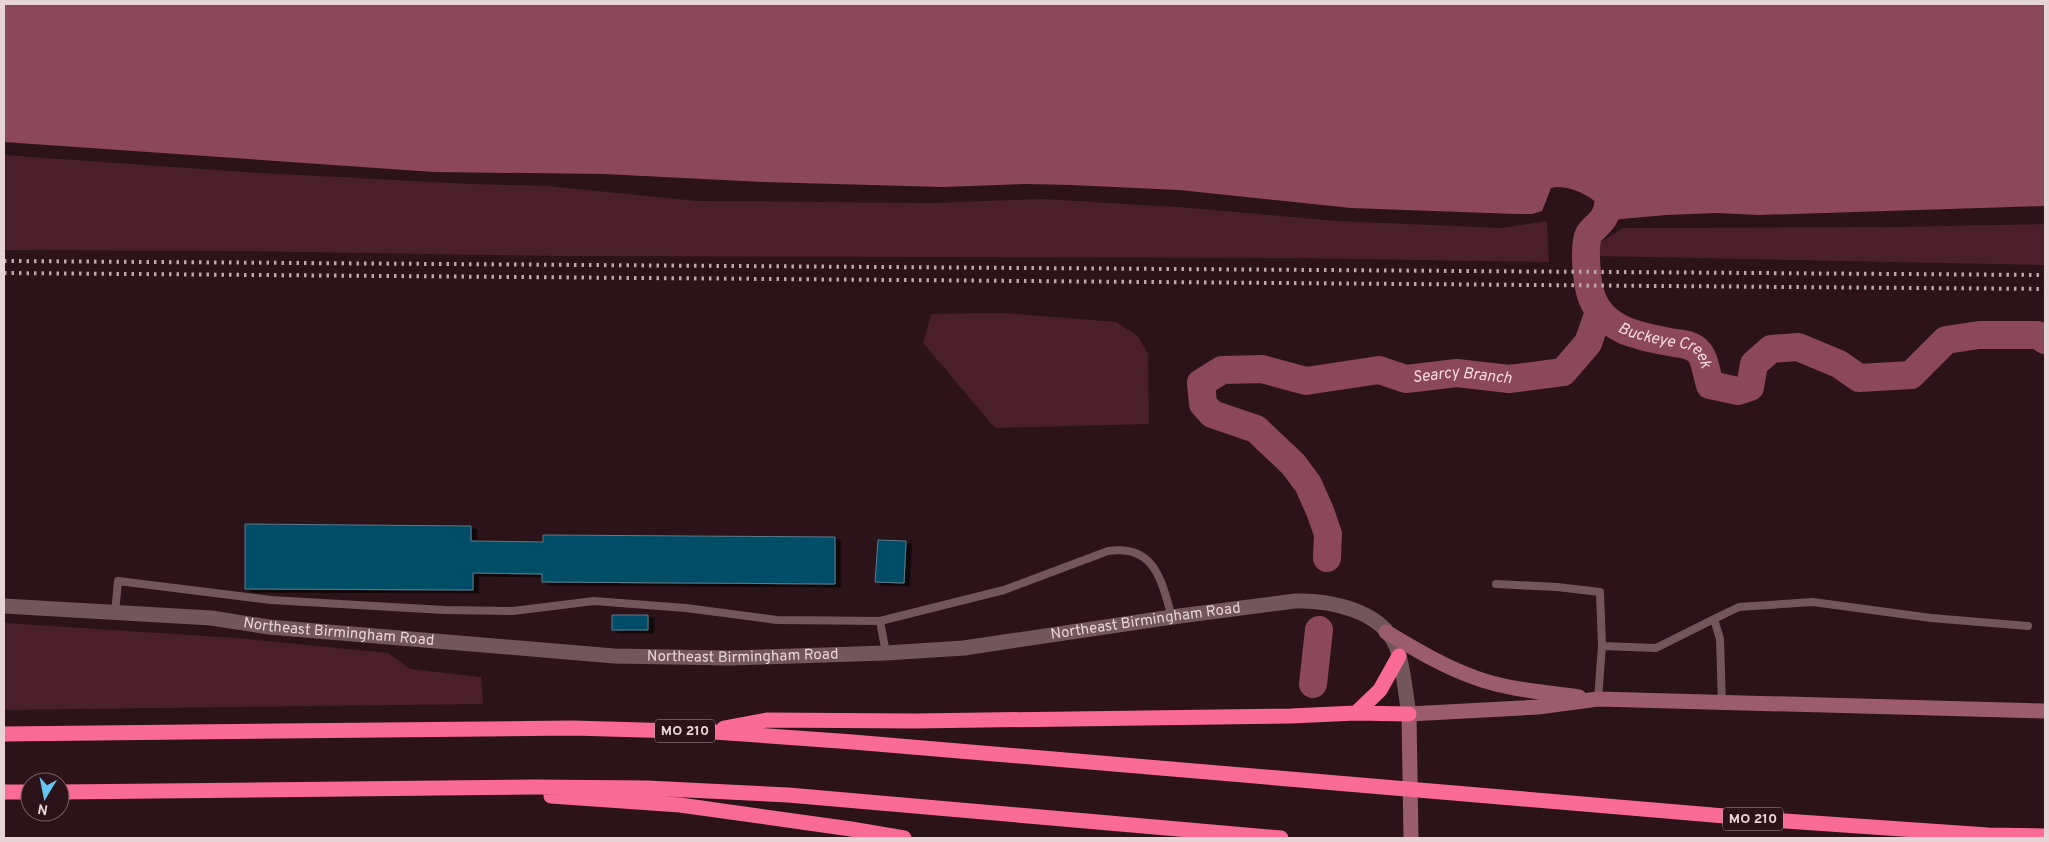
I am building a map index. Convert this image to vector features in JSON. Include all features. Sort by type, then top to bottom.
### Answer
[{"type":"highway","points":[[1356,713],[1380,690],[1399,656]]},
{"type":"highway","points":[[714,732],[732,726],[766,720],[914,721],[1291,716],[1356,713],[1409,714]]},
{"type":"highway","name":"MO 210","points":[[4,734],[515,728],[714,732],[853,742],[1782,821],[1988,835],[2045,836]]},
{"type":"highway","points":[[70,792],[505,787],[647,788],[788,795],[1281,838]]},
{"type":"highway","points":[[505,787],[580,799],[680,805],[723,810],[904,838]]},
{"type":"highway","points":[[4,792],[20,792]]},
{"type":"main road","points":[[1386,632],[1453,669],[1478,679],[1523,689],[1598,699],[1643,699],[1722,704],[2045,710]]},
{"type":"main road","points":[[1411,838],[1409,714],[1538,707],[1598,699]]},
{"type":"street","name":"Northeast Birmingham Road","points":[[4,606],[212,618],[269,627],[614,656],[729,658],[886,653],[964,648],[1295,600],[1312,600],[1328,602],[1364,614],[1378,623],[1386,632],[1395,644],[1399,656],[1409,714]]},
{"type":"lane","points":[[116,613],[118,581],[271,600],[435,610],[513,611],[594,601],[686,608],[777,620],[880,621],[1004,590],[1108,551],[1119,549],[1131,550],[1145,557],[1154,569],[1163,587],[1172,617]]},
{"type":"lane","points":[[1496,584],[1557,587],[1600,592],[1602,646],[1598,699]]},
{"type":"lane","points":[[1602,646],[1656,648],[1739,607],[1813,602],[1931,618],[2028,626]]},
{"type":"lane","points":[[1714,619],[1720,639],[1722,704]]},
{"type":"lane","points":[[880,621],[886,653]]},
{"type":"shaded area","points":[[4,4],[2045,4],[2045,206],[1759,215],[1717,213],[1610,220],[1600,214],[1599,205],[1589,197],[1563,187],[1551,188],[1542,211],[1532,214],[1516,214],[1351,208],[1179,190],[1071,185],[1025,184],[943,187],[763,182],[604,174],[434,172],[4,142]]},
{"type":"shaded area","points":[[4,155],[244,172],[470,184],[547,186],[697,201],[934,203],[1041,199],[1178,207],[1337,221],[1501,228],[1547,221],[1549,262],[1291,258],[563,256],[4,250]]},
{"type":"shaded area","points":[[2045,224],[2045,265],[1596,256],[1596,245],[1623,228],[1897,227]]},
{"type":"shaded area","points":[[1003,313],[1116,322],[1138,336],[1148,354],[1149,424],[995,428],[923,343],[931,314]]},
{"type":"shaded area","points":[[4,623],[237,638],[388,653],[410,669],[481,677],[483,704],[4,710]]},
{"type":"building","points":[[245,524],[471,526],[471,541],[543,542],[543,535],[835,537],[835,584],[542,582],[542,574],[473,573],[473,590],[245,589]]},
{"type":"building","points":[[878,540],[906,541],[904,583],[875,582]]},
{"type":"building","points":[[612,615],[648,615],[648,630],[612,630]]},
{"type":"waterway","name":"Buckeye Creek","points":[[1601,183],[1608,195],[1608,208],[1602,219],[1589,234],[1586,247],[1587,276],[1592,298],[1606,319],[1626,331],[1650,338],[1685,344],[1694,348],[1703,359],[1710,385],[1738,391],[1750,387],[1754,364],[1771,349],[1798,347],[1839,364],[1859,378],[1911,375],[1946,340],[1979,335],[2038,335],[2045,340]]},
{"type":"waterway","name":"Searcy Branch","points":[[1327,558],[1328,534],[1308,484],[1293,464],[1256,429],[1212,414],[1203,404],[1201,383],[1222,370],[1262,369],[1306,381],[1379,370],[1406,379],[1457,373],[1509,379],[1563,372],[1588,343],[1599,312]]},
{"type":"waterway","name":"Searcy Branch","points":[[1313,684],[1319,630]]},
{"type":"railway","points":[[4,261],[2045,275]]},
{"type":"railway","points":[[4,273],[2045,289]]}]
